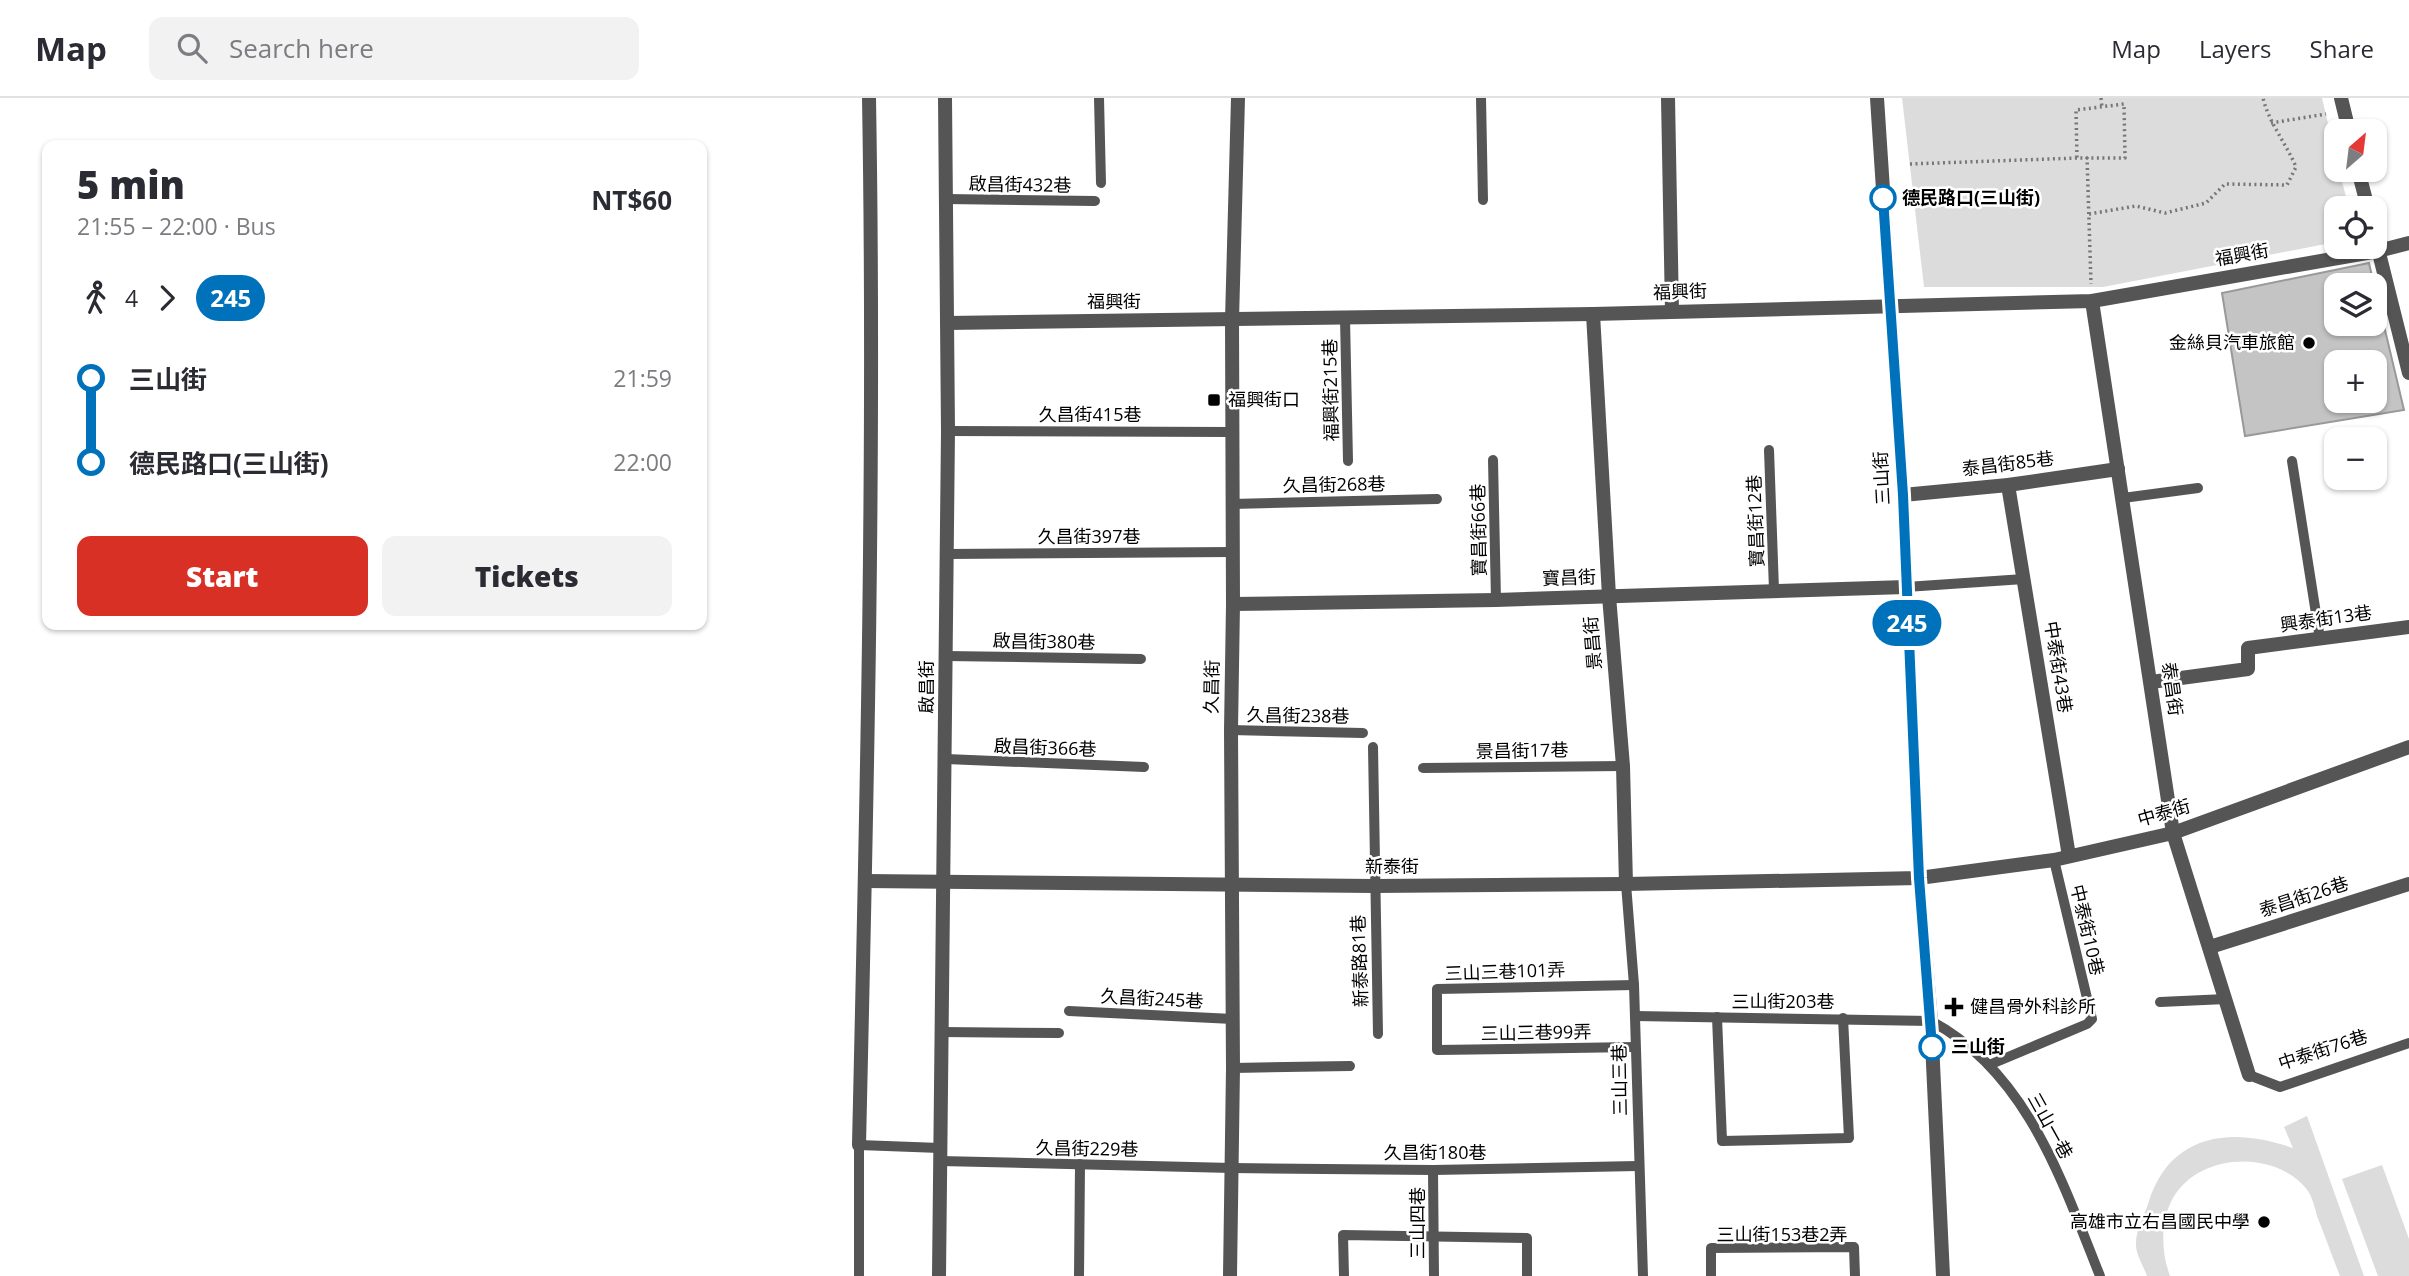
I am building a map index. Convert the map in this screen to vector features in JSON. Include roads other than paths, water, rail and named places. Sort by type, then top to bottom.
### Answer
[{"type":"street","points":[[859,1145],[873,298],[869,98]]},
{"type":"street","name":"啟昌街","points":[[939,1276],[948,431],[945,98]]},
{"type":"street","name":"久昌街","points":[[1230,1276],[1233,1068],[1232,320],[1238,98]]},
{"type":"street","points":[[1668,98],[1672,311]]},
{"type":"street","name":"三山街","points":[[1877,98],[1903,495],[1919,878],[1931,1021],[1943,1276]]},
{"type":"street","points":[[2341,98],[2346,119]]},
{"type":"street","name":"福興街","points":[[2387,244],[2409,243]]},
{"type":"street","name":"福興街","points":[[947,323],[1593,314],[2092,301],[2324,254]]},
{"type":"street","points":[[2380,259],[2409,373]]},
{"type":"street","name":"泰昌街","points":[[2092,301],[2173,833],[2249,1075]]},
{"type":"street","name":"景昌街","points":[[1593,314],[1609,596],[1623,765],[1626,884]]},
{"type":"street","name":"泰昌街85巷","points":[[1903,495],[2008,485],[2118,469]]},
{"type":"street","name":"中泰街43巷","points":[[2008,485],[2069,856]]},
{"type":"street","name":"寶昌街","points":[[1233,604],[1496,600],[1906,587]]},
{"type":"street","name":"興泰街13巷","points":[[2151,682],[2248,669],[2248,648],[2409,627]]},
{"type":"street","name":"中泰街","points":[[1919,878],[2054,860],[2173,833],[2409,747]]},
{"type":"street","name":"新泰街","points":[[865,881],[1374,886],[1919,878]]},
{"type":"street","name":"泰昌街26巷","points":[[2210,947],[2409,884]]},
{"type":"lane","points":[[1099,98],[1101,183]]},
{"type":"lane","points":[[1481,98],[1483,200]]},
{"type":"lane","name":"啟昌街432巷","points":[[946,199],[1095,201]]},
{"type":"lane","name":"福興街215巷","points":[[1345,318],[1348,461]]},
{"type":"lane","name":"久昌街415巷","points":[[948,431],[1232,432]]},
{"type":"lane","name":"寶昌街12巷","points":[[1769,450],[1774,590]]},
{"type":"lane","name":"寶昌街66巷","points":[[1493,460],[1496,600]]},
{"type":"lane","points":[[2292,461],[2320,639]]},
{"type":"lane","points":[[2123,498],[2198,488]]},
{"type":"lane","name":"久昌街268巷","points":[[1232,503],[1437,499]]},
{"type":"lane","name":"久昌街397巷","points":[[947,554],[1232,552]]},
{"type":"lane","points":[[1906,587],[2024,579]]},
{"type":"lane","name":"啟昌街380巷","points":[[946,656],[1141,659]]},
{"type":"lane","name":"久昌街238巷","points":[[1231,730],[1363,733]]},
{"type":"lane","name":"新泰路81巷","points":[[1373,747],[1378,1034]]},
{"type":"lane","name":"啟昌街366巷","points":[[946,759],[1143,768]]},
{"type":"lane","name":"景昌街17巷","points":[[1423,768],[1623,765]]},
{"type":"lane","name":"中泰街10巷","points":[[1989,1065],[2087,1024],[2092,1019],[2054,860]]},
{"type":"lane","name":"三山三巷","points":[[1626,884],[1634,985],[1643,1276]]},
{"type":"lane","name":"三山三巷101弄","points":[[1437,1050],[1437,989],[1634,985]]},
{"type":"lane","points":[[2160,1002],[2226,999]]},
{"type":"lane","name":"久昌街245巷","points":[[1069,1011],[1233,1019]]},
{"type":"lane","name":"三山街203巷","points":[[1634,1016],[1931,1021]]},
{"type":"lane","points":[[1717,1017],[1722,1141],[1849,1138],[1843,1018]]},
{"type":"lane","name":"三山一巷","points":[[1931,1021],[1949,1031],[1989,1065],[2012,1090],[2031,1120],[2062,1183],[2100,1276]]},
{"type":"lane","points":[[942,1031],[1059,1034]]},
{"type":"lane","name":"中泰街76巷","points":[[2249,1075],[2280,1087],[2409,1043]]},
{"type":"lane","name":"三山三巷99弄","points":[[1437,1050],[1634,1047]]},
{"type":"lane","points":[[1233,1068],[1350,1066]]},
{"type":"lane","points":[[859,1145],[859,1276]]},
{"type":"lane","name":"久昌街229巷","points":[[859,1145],[940,1155],[1080,1164],[1232,1168]]},
{"type":"lane","points":[[1079,1276],[1080,1164]]},
{"type":"lane","name":"久昌街180巷","points":[[1232,1168],[1433,1170],[1638,1166]]},
{"type":"lane","name":"三山四巷","points":[[1433,1170],[1434,1276]]},
{"type":"lane","points":[[1344,1276],[1343,1236],[1527,1238],[1527,1276]]},
{"type":"lane","name":"三山街153巷2弄","points":[[1712,1276],[1711,1248],[1815,1247],[1854,1247],[1855,1276]]},
{"type":"place","name":"德民路口(三山街)","points":[[1883,198]]},
{"type":"place","name":"金絲貝汽車旅館","points":[[2309,343]]},
{"type":"place","name":"福興街口","points":[[1214,400]]},
{"type":"place","name":"健昌骨外科診所","points":[[1954,1007]]},
{"type":"place","name":"三山街","points":[[1932,1047]]},
{"type":"place","name":"高雄市立右昌國民中學","points":[[2264,1222]]}]
